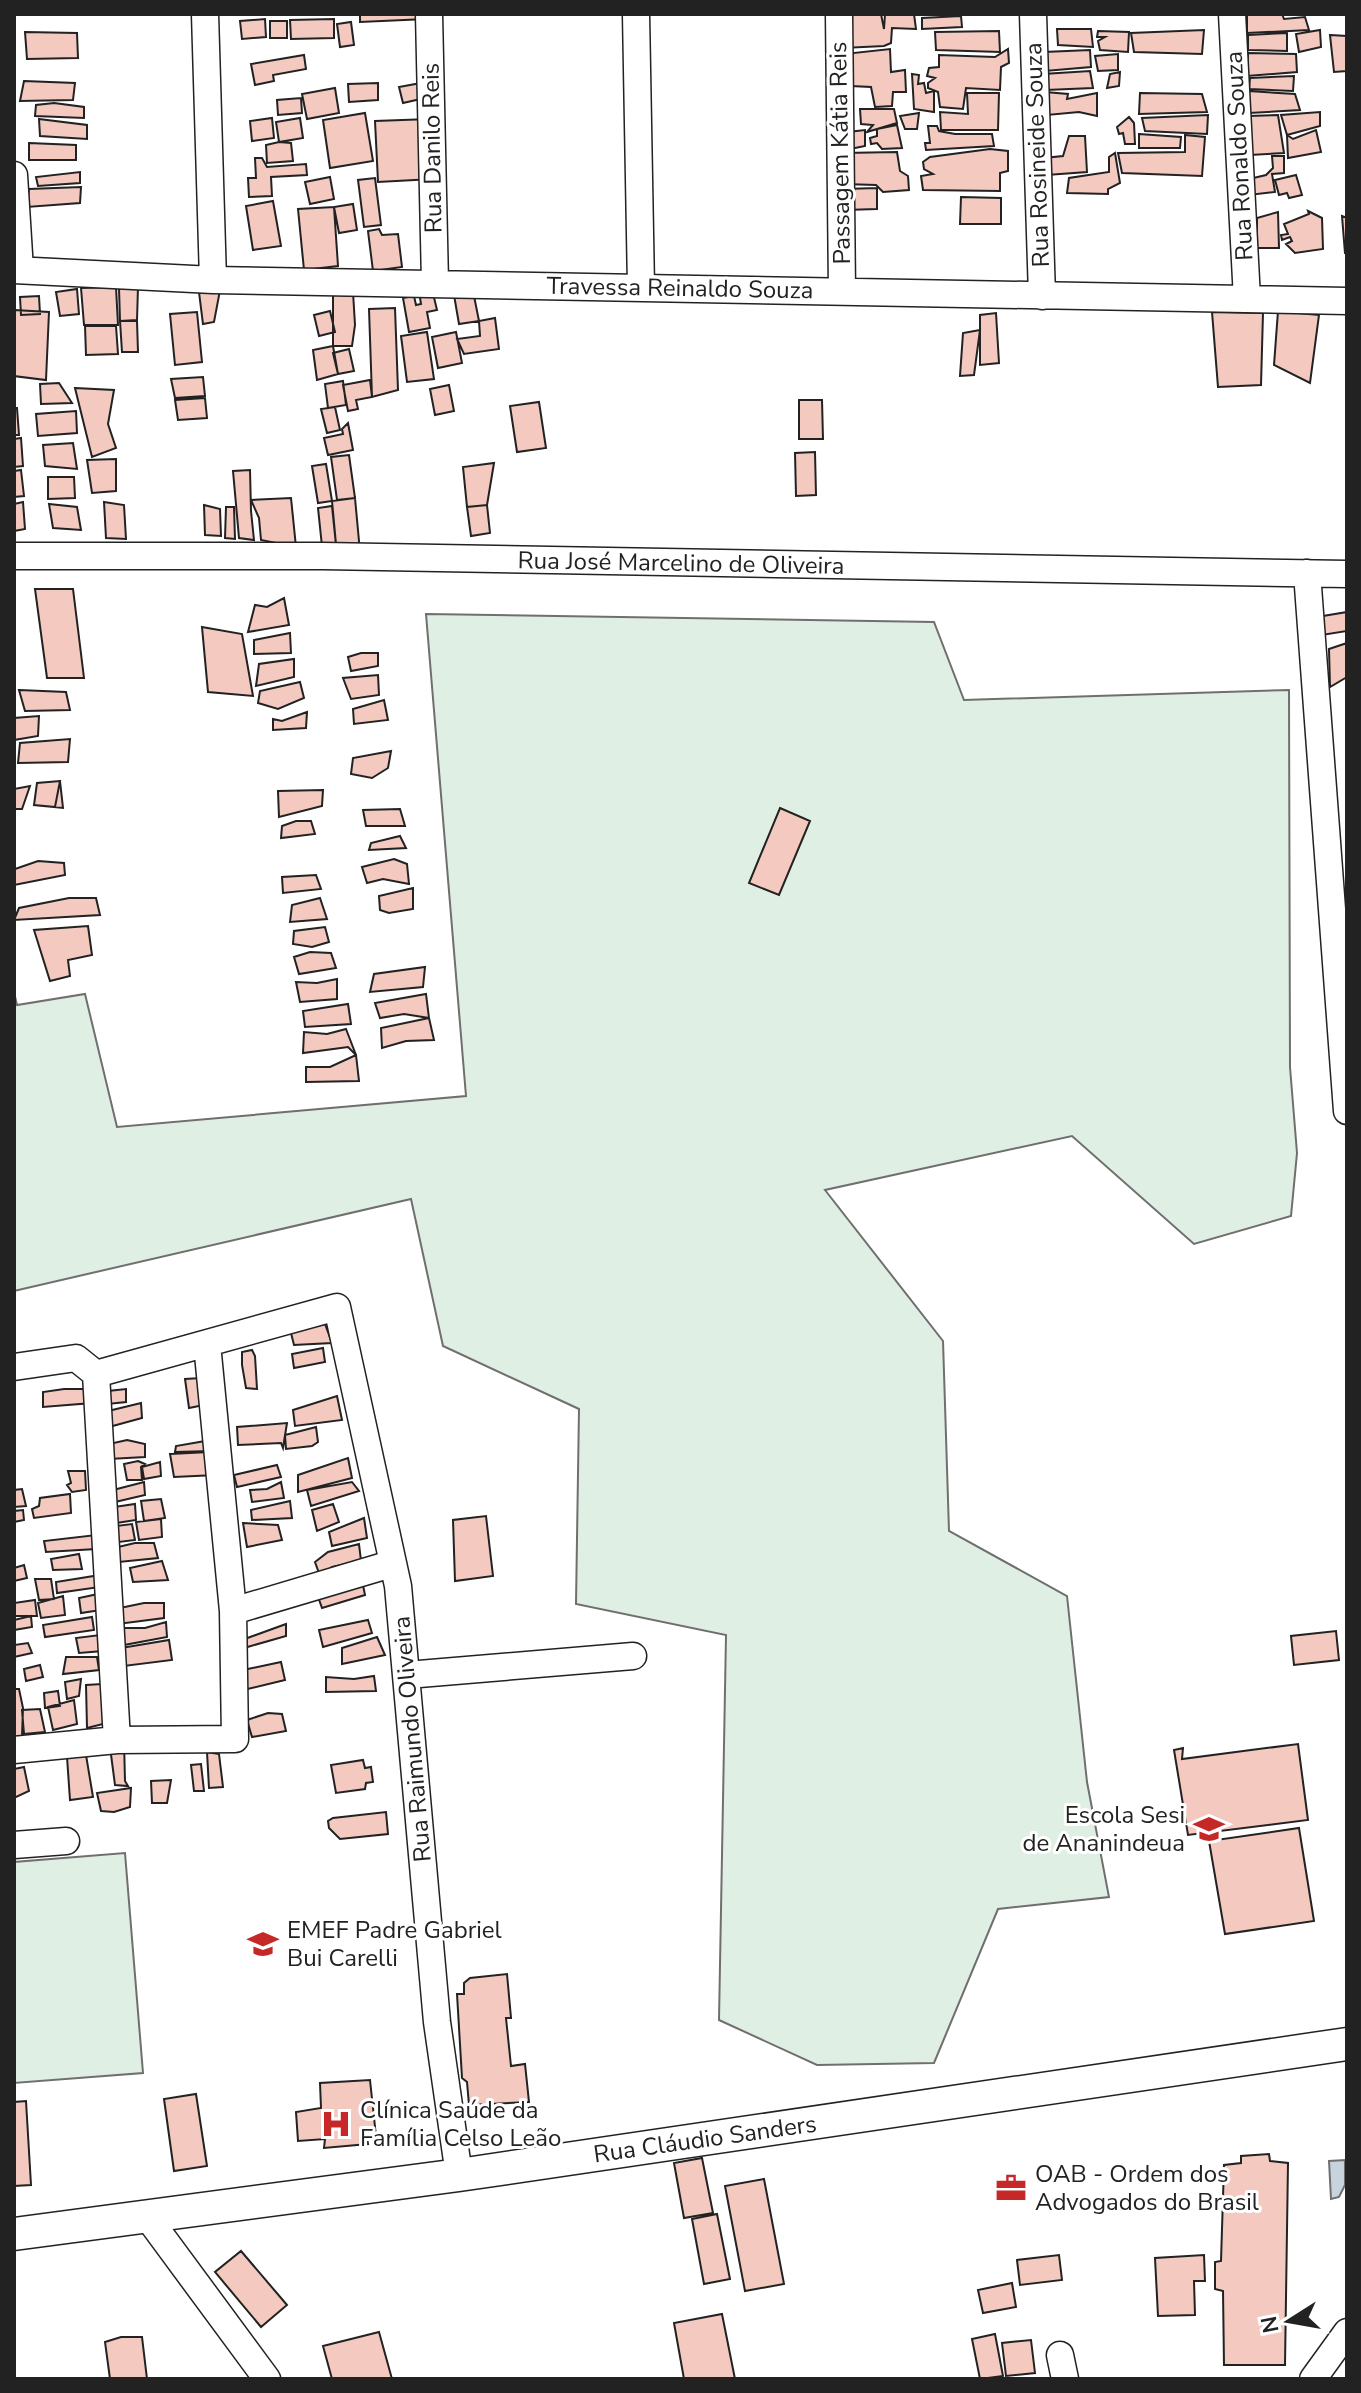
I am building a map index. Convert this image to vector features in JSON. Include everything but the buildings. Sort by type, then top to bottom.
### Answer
[{"type":"main road","name":"Rua Cláudio Sanders","points":[[14,2234],[459,2175],[1347,2044]]},
{"type":"street","points":[[205,14],[213,280]]},
{"type":"street","name":"Rua Danilo Reis","points":[[429,14],[435,283]]},
{"type":"street","points":[[636,14],[641,288]]},
{"type":"street","name":"Passagem Kátia Reis","points":[[839,14],[842,291]]},
{"type":"street","name":"Rua Rosineide Souza","points":[[1033,14],[1042,296]]},
{"type":"street","name":"Rua Ronaldo Souza","points":[[1232,14],[1247,299]]},
{"type":"street","points":[[14,175],[17,270]]},
{"type":"street","name":"Travessa Reinaldo Souza","points":[[17,270],[213,280],[1347,301]]},
{"type":"street","name":"Rua José Marcelino de Oliveira","points":[[14,556],[339,557],[1347,574]]},
{"type":"street","points":[[1307,573],[1337,851],[1347,1111]]},
{"type":"street","name":"Rua Raimundo Oliveira","points":[[207,1344],[337,1307],[398,1586],[437,2022],[459,2175]]},
{"type":"street","points":[[14,1750],[117,1740],[235,1739],[233,1611],[207,1344],[96,1374]]},
{"type":"street","points":[[14,1367],[76,1358],[96,1374],[117,1740]]},
{"type":"street","points":[[233,1611],[391,1564]]},
{"type":"street","points":[[407,1675],[633,1656]]},
{"type":"street","points":[[14,1845],[66,1841]]},
{"type":"street","points":[[146,2215],[267,2379]]},
{"type":"street","points":[[1313,2379],[1347,2332]]},
{"type":"green space","points":[[426,614],[934,622],[964,700],[1289,690],[1290,1067],[1297,1153],[1291,1216],[1194,1244],[1072,1136],[825,1190],[943,1341],[949,1531],[1067,1596],[1087,1782],[1109,1897],[998,1909],[934,2063],[817,2065],[719,2020],[726,1635],[576,1604],[579,1409],[443,1346],[411,1199],[14,1291],[14,992],[17,1005],[85,994],[117,1127],[466,1096]]},
{"type":"green space","points":[[125,1853],[143,2073],[14,2083],[14,1862]]},
{"type":"shaded area","points":[[1345,2160],[1345,2185],[1339,2197],[1331,2199],[1329,2161]]},
{"type":"place","name":"Escola Sesi de Ananindeua","points":[[1209,1829]]},
{"type":"place","name":"EMEF Padre Gabriel Bui Carelli","points":[[263,1944]]},
{"type":"place","name":"Clínica Saúde da Família Celso Leão","points":[[336,2124]]},
{"type":"place","name":"OAB - Ordem dos Advogados do Brasil","points":[[1011,2188]]}]
